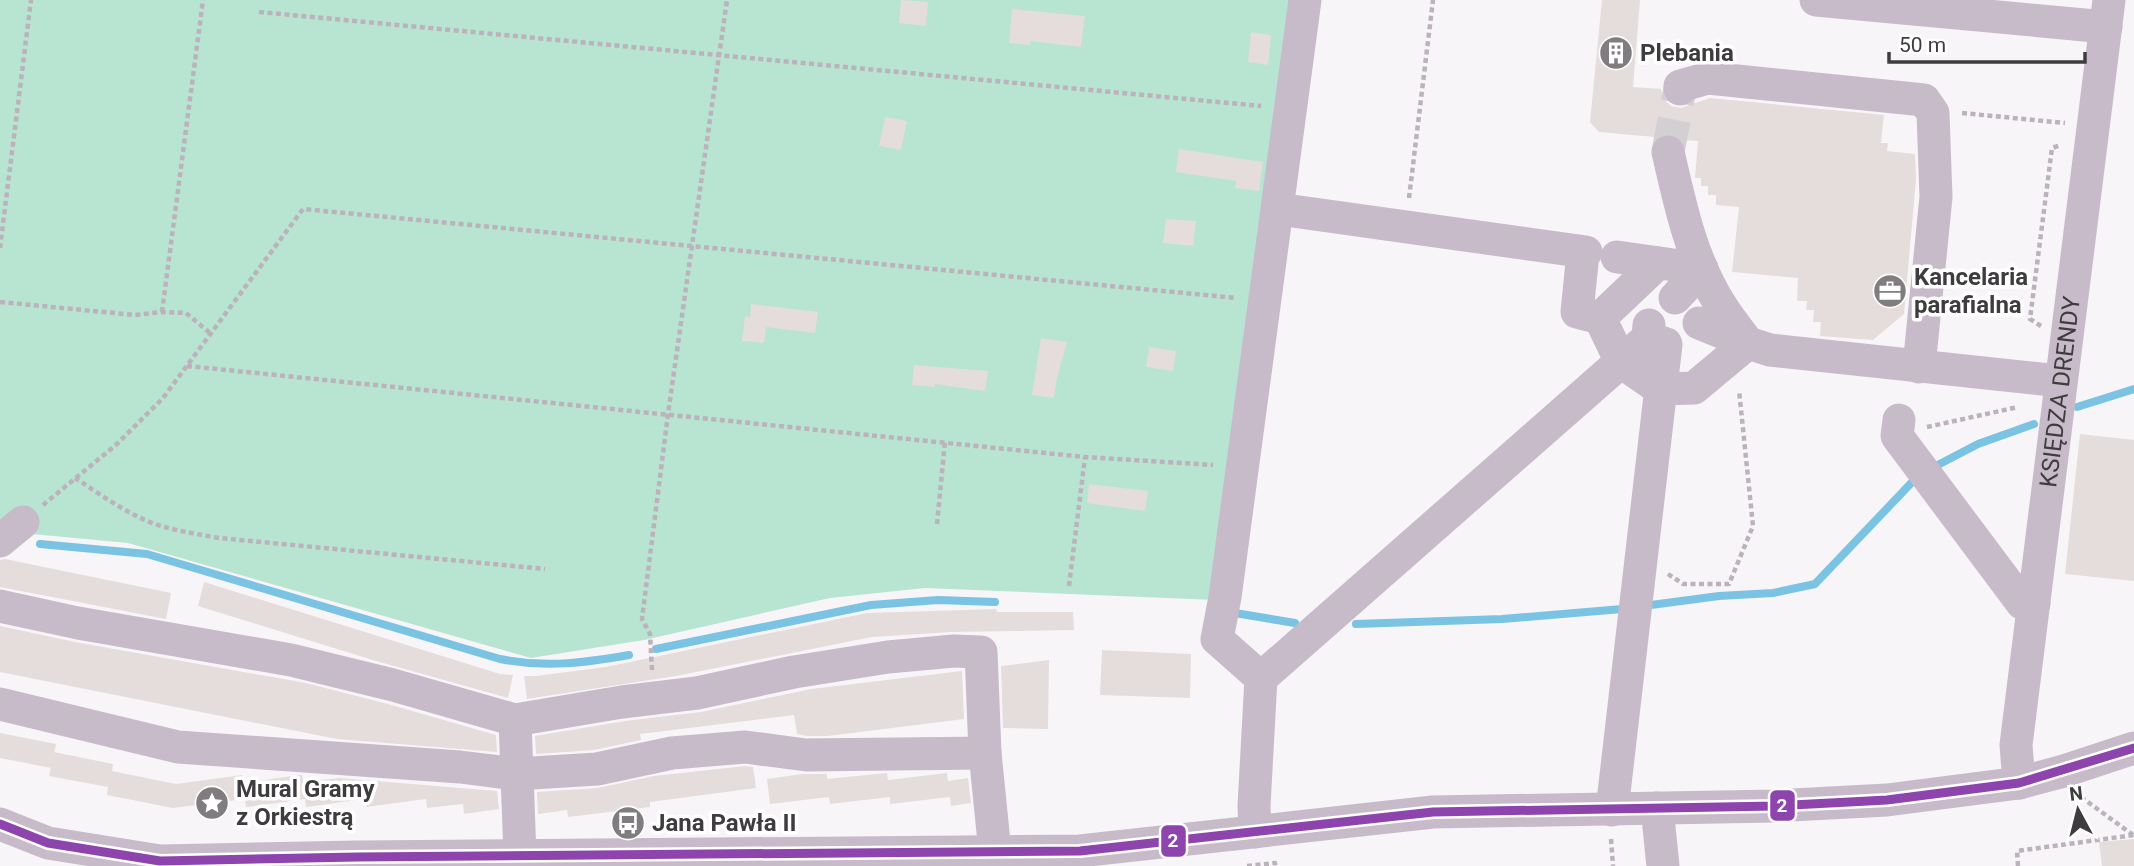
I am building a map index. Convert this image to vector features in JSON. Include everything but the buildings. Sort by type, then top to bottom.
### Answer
[{"type":"street","points":[[1261,678],[1217,639],[1266,301],[1305,0]]},
{"type":"street","points":[[1816,0],[2108,14]]},
{"type":"street","name":"KSIĘDZA DRENDY","points":[[2019,783],[2016,744],[2034,604],[2045,380],[2093,125],[2108,14]]},
{"type":"street","points":[[1680,89],[1680,86],[1708,78],[1924,100],[1933,113],[1936,197],[1909,371]]},
{"type":"street","points":[[1668,152],[1683,219],[1702,269],[1719,303],[1759,346]]},
{"type":"street","points":[[1278,209],[1406,226],[1595,257],[1702,269]]},
{"type":"street","points":[[1595,257],[1577,312],[1600,317]]},
{"type":"street","points":[[1600,317],[1658,262]]},
{"type":"street","points":[[1675,298],[1702,269]]},
{"type":"street","points":[[1600,317],[1621,362],[1660,389],[1694,388],[1759,346]]},
{"type":"street","points":[[1699,323],[1759,346],[1909,371],[2045,380]]},
{"type":"street","points":[[1255,832],[1261,678],[1621,362],[1649,331],[1666,344],[1611,819]]},
{"type":"street","points":[[1899,423],[1897,436],[2022,603],[2034,604]]},
{"type":"street","points":[[0,606],[78,623],[291,660],[393,685],[515,720],[697,693],[794,672],[888,657],[954,651],[981,652],[985,753],[995,852]]},
{"type":"street","points":[[0,705],[178,747],[409,763],[516,774],[597,769],[672,753],[745,747],[806,755],[985,753]]},
{"type":"street","points":[[515,720],[520,856]]},
{"type":"street","points":[[0,824],[48,843],[160,861],[358,861],[520,856],[701,860],[893,859],[995,852],[1080,851],[1433,812],[1611,819],[1657,808],[1775,806],[1887,800],[2019,783],[2064,772],[2134,748]]},
{"type":"street","points":[[1657,808],[1663,866]]},
{"type":"path","points":[[0,248],[30,0]]},
{"type":"path","points":[[162,312],[203,0]]},
{"type":"path","points":[[653,698],[650,634],[642,619],[668,414],[727,0]]},
{"type":"path","points":[[1406,226],[1433,0]]},
{"type":"path","points":[[259,12],[1291,109]]},
{"type":"path","points":[[1955,112],[2093,125]]},
{"type":"path","points":[[12,531],[117,444],[163,398],[303,209],[1266,301]]},
{"type":"path","points":[[0,302],[135,315],[186,313],[210,333]]},
{"type":"path","points":[[186,366],[1085,457],[1243,467]]},
{"type":"path","points":[[1899,423],[1923,428],[2017,408],[2045,380]]},
{"type":"path","points":[[1641,556],[1683,584],[1729,584],[1753,526],[1738,395]]},
{"type":"path","points":[[937,524],[945,442]]},
{"type":"path","points":[[1069,586],[1085,457]]},
{"type":"path","points":[[75,478],[114,503],[153,523],[180,531],[219,538],[545,569]]},
{"type":"path","points":[[1611,819],[1613,866]]},
{"type":"path","points":[[2018,866],[2017,851],[2134,835]]},
{"type":"path","points":[[1250,866],[1275,863],[1275,866]]},
{"type":"green space","points":[[0,0],[1293,0],[1215,600],[925,588],[830,598],[644,640],[531,658],[128,543],[0,531]]},
{"type":"waterway","points":[[2077,407],[2134,389]]},
{"type":"waterway","points":[[1932,468],[1978,444],[2034,424]]},
{"type":"waterway","points":[[1651,605],[1719,596],[1773,593],[1815,584],[1916,478]]},
{"type":"waterway","points":[[40,544],[147,554],[500,659],[565,663],[629,655]]},
{"type":"waterway","points":[[656,649],[871,605],[938,600],[995,602]]},
{"type":"waterway","points":[[1356,624],[1502,619],[1622,609]]},
{"type":"waterway","points":[[1235,613],[1295,623]]},
{"type":"tunnel","points":[[1668,152],[1680,89]]},
{"type":"transit line","name":"2","points":[[0,824],[48,843],[160,861],[1080,851],[1433,812],[1775,806],[1887,800],[2019,783],[2134,748]]},
{"type":"place","name":"Plebania","points":[[1616,53]]},
{"type":"place","name":"Kancelaria parafialna","points":[[1890,291]]},
{"type":"place","name":"Mural Gramy z Orkiestrą","points":[[212,803]]},
{"type":"place","name":"Jana Pawła II","points":[[628,823]]}]
